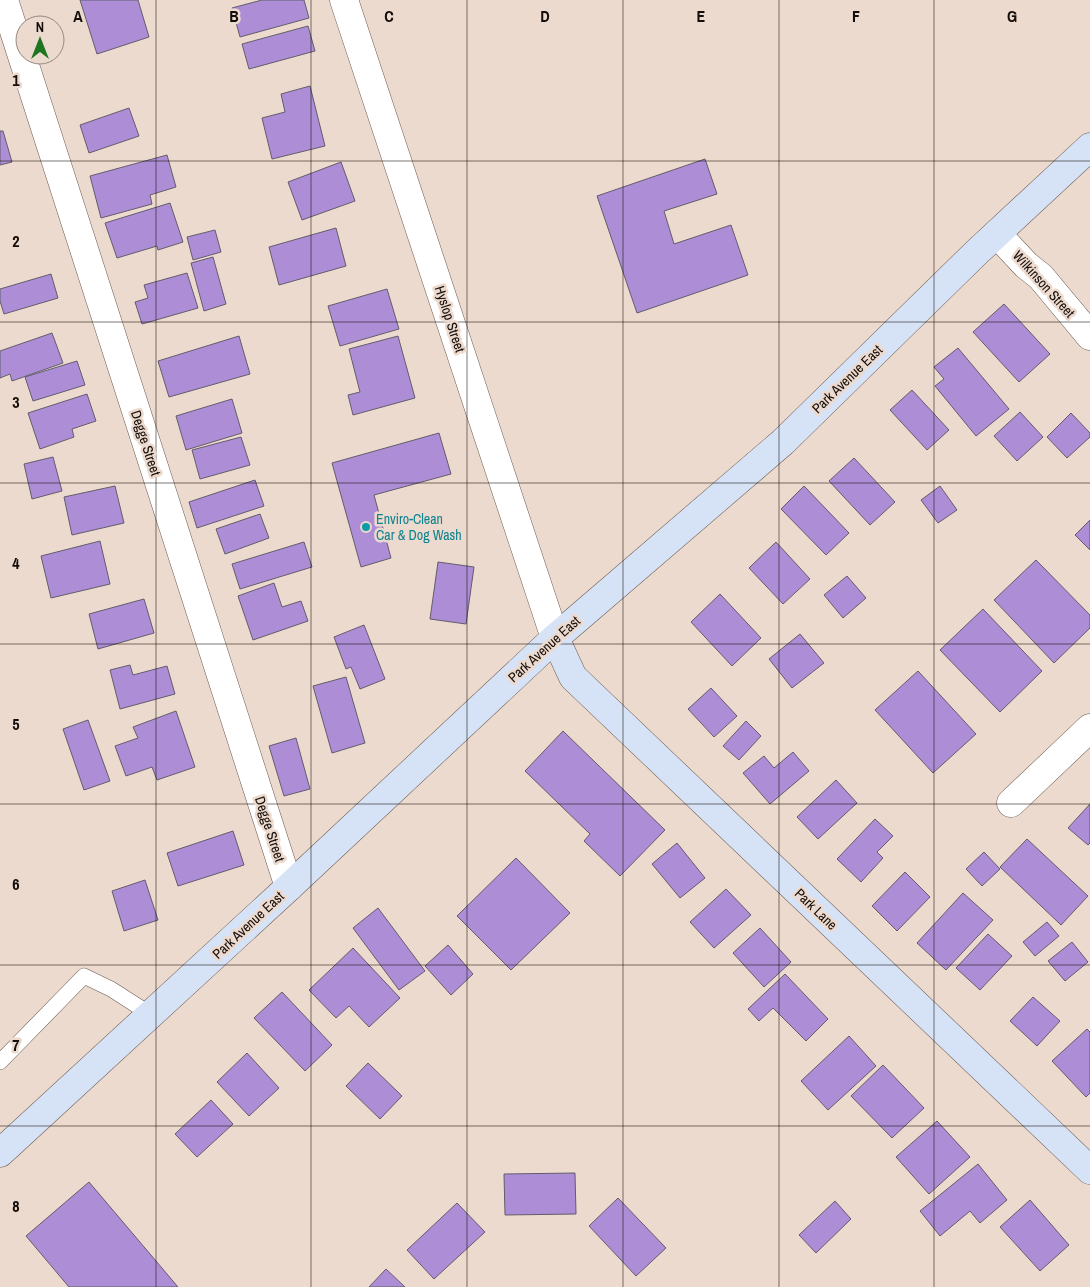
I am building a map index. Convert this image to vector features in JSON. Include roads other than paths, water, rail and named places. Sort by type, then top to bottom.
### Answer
[{"type":"main road","name":"Park Avenue East","points":[[0,1153],[289,887],[555,638],[782,442],[1090,147]]},
{"type":"main road","name":"Park Lane","points":[[555,638],[572,677],[1090,1170]]},
{"type":"street","name":"Degge Street","points":[[4,0],[289,887]]},
{"type":"street","name":"Hyslop Street","points":[[344,0],[555,638]]},
{"type":"street","name":"Wilkinson Street","points":[[997,234],[1026,265],[1041,277],[1090,336]]},
{"type":"street","points":[[1011,803],[1090,728]]},
{"type":"lane","points":[[0,1062],[84,976],[111,989],[150,1014]]},
{"type":"place","name":"Enviro-Clean Car & Dog Wash","points":[[366,527]]}]
